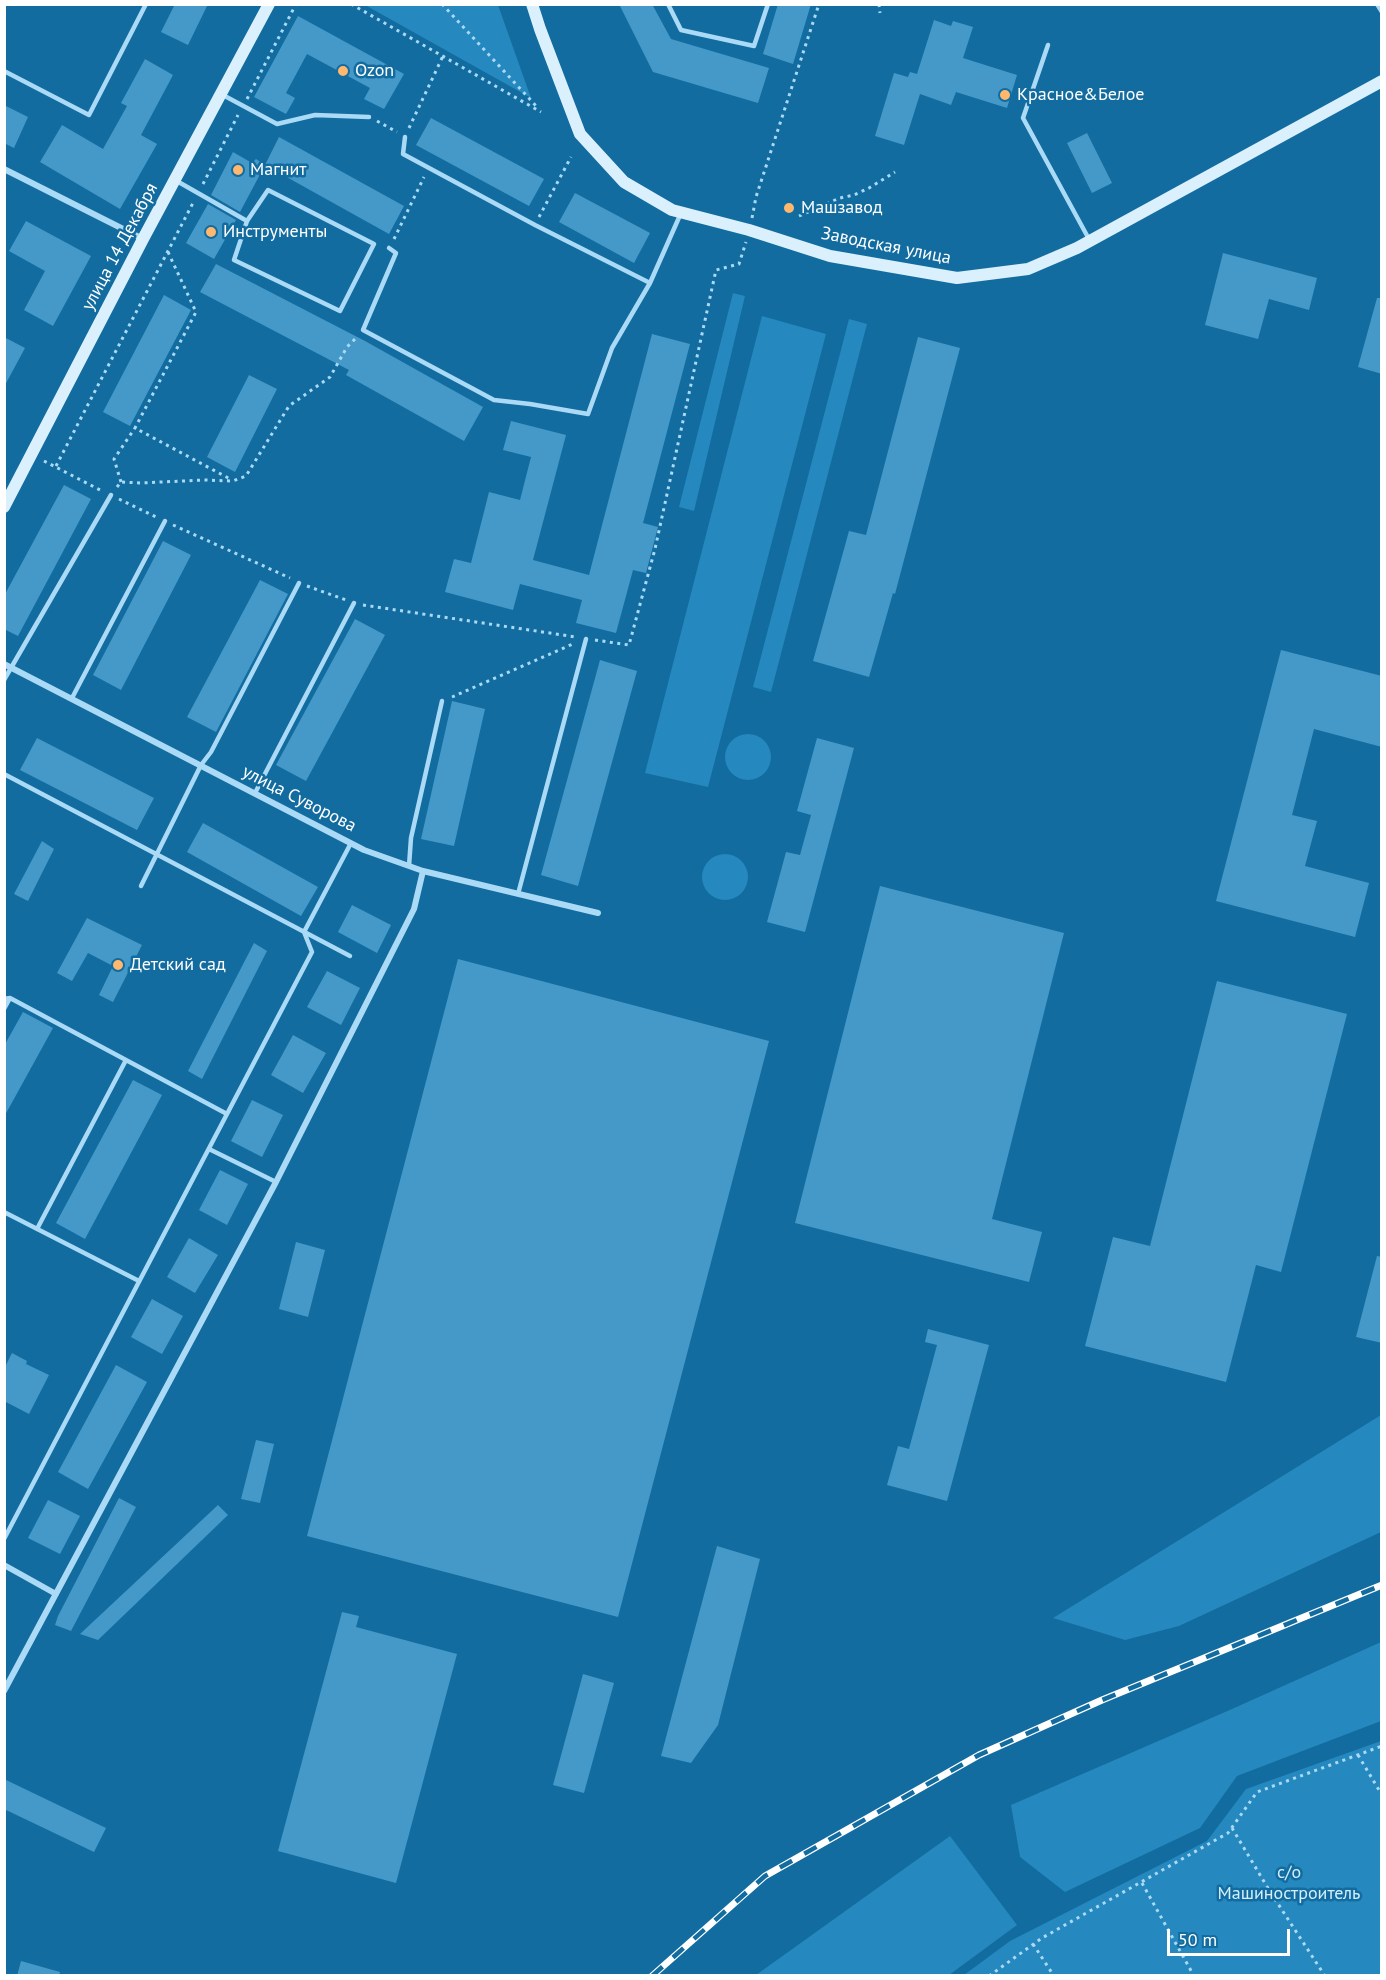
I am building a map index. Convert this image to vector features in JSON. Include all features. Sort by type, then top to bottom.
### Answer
[{"type":"main road","name":"улица 14 Декабря","points":[[4,507],[143,239],[269,4]]},
{"type":"main road","name":"Заводская улица","points":[[532,4],[580,134],[624,182],[681,213],[749,230],[831,256],[957,278],[1028,269],[1077,248],[1382,81]]},
{"type":"street","points":[[4,169],[143,239]]},
{"type":"street","name":"улица Суворова","points":[[8,665],[364,850],[423,872],[598,913]]},
{"type":"street","points":[[4,1691],[276,1182],[414,909],[423,872]]},
{"type":"street","points":[[4,1565],[56,1594]]},
{"type":"lane","points":[[4,71],[89,115],[146,4]]},
{"type":"lane","points":[[668,4],[681,30],[754,46],[768,4]]},
{"type":"lane","points":[[1377,4],[1382,12]]},
{"type":"lane","points":[[1048,45],[1023,118],[1090,241]]},
{"type":"lane","points":[[221,94],[277,124],[315,115],[369,117]]},
{"type":"lane","points":[[405,137],[403,154],[535,225],[650,283]]},
{"type":"lane","points":[[175,180],[247,221]]},
{"type":"lane","points":[[268,190],[374,244],[340,311],[234,260],[247,221],[268,190]]},
{"type":"lane","points":[[389,248],[396,253],[363,330],[494,400],[588,414],[612,348],[650,283],[681,213]]},
{"type":"lane","points":[[4,680],[8,665],[111,495]]},
{"type":"lane","points":[[72,698],[165,521]]},
{"type":"lane","points":[[141,886],[201,765],[212,752],[299,583]]},
{"type":"lane","points":[[255,793],[354,603]]},
{"type":"lane","points":[[518,894],[586,639]]},
{"type":"lane","points":[[409,866],[411,838],[442,701]]},
{"type":"lane","points":[[4,774],[350,956]]},
{"type":"lane","points":[[4,1539],[312,952],[304,932],[351,843]]},
{"type":"lane","points":[[4,1009],[7,999],[227,1114]]},
{"type":"lane","points":[[37,1229],[126,1060]]},
{"type":"lane","points":[[208,1149],[276,1182]]},
{"type":"lane","points":[[4,1212],[139,1281]]},
{"type":"path","points":[[200,190],[296,4]]},
{"type":"path","points":[[351,4],[542,112],[442,4]]},
{"type":"path","points":[[32,454],[165,521],[299,583],[354,603],[629,645],[655,549],[716,270],[739,264],[756,197],[819,4]]},
{"type":"path","points":[[879,4],[880,13]]},
{"type":"path","points":[[369,117],[405,137],[443,56]]},
{"type":"path","points":[[535,225],[571,157]]},
{"type":"path","points":[[389,248],[429,167]]},
{"type":"path","points":[[799,216],[869,188],[895,172]]},
{"type":"path","points":[[56,467],[194,200]]},
{"type":"path","points":[[122,482],[114,459],[135,428],[196,312],[168,252]]},
{"type":"path","points":[[122,482],[233,481],[246,476],[289,406],[330,377],[347,347],[363,330]]},
{"type":"path","points":[[135,428],[233,481]]},
{"type":"path","points":[[111,495],[122,482]]},
{"type":"path","points":[[442,701],[586,639]]},
{"type":"path","points":[[989,1976],[1033,1944],[1228,1833],[1257,1792],[1382,1746]]},
{"type":"path","points":[[1358,1755],[1382,1795]]},
{"type":"path","points":[[1232,1828],[1325,1976]]},
{"type":"path","points":[[1141,1882],[1194,1976]]},
{"type":"path","points":[[1033,1944],[1054,1976]]},
{"type":"green space","points":[[365,5],[498,5],[531,98]]},
{"type":"green space","points":[[733,293],[745,296],[694,511],[679,507]]},
{"type":"green space","points":[[762,316],[826,334],[708,787],[645,773]]},
{"type":"green space","points":[[849,319],[867,324],[771,692],[753,687]]},
{"type":"green space","points":[[748,734],[764,741],[771,757],[764,773],[748,780],[732,773],[725,757],[732,741]]},
{"type":"green space","points":[[725,854],[734,855],[741,861],[747,868],[747,886],[741,893],[734,899],[725,900],[716,899],[709,893],[703,886],[702,877],[703,868],[709,861],[716,855]]},
{"type":"green space","points":[[1381,1415],[1381,1532],[1179,1626],[1125,1640],[1053,1618]]},
{"type":"green space","points":[[1381,1642],[1381,1721],[1237,1776],[1200,1828],[1065,1892],[1020,1857],[1011,1805]]},
{"type":"green space","name":"с/о Машиностроитель","points":[[1381,1741],[1381,1975],[964,1975],[1010,1941],[1207,1841],[1246,1789]]},
{"type":"green space","points":[[950,1836],[1017,1925],[949,1975],[756,1975]]},
{"type":"building","points":[[175,4],[208,4],[188,45],[161,32]]},
{"type":"building","points":[[619,4],[652,4],[671,39],[769,68],[758,103],[653,72]]},
{"type":"building","points":[[778,4],[811,4],[793,64],[763,54]]},
{"type":"building","points":[[298,16],[404,74],[384,109],[364,99],[370,88],[307,54],[286,93],[295,98],[286,114],[254,97]]},
{"type":"building","points":[[934,20],[951,26],[953,21],[973,27],[963,58],[1017,75],[1007,108],[956,92],[951,105],[920,94],[904,145],[875,136],[894,73],[908,77],[910,72],[917,74]]},
{"type":"building","points":[[145,59],[173,75],[141,135],[157,144],[120,209],[40,162],[62,125],[103,149],[127,106],[121,103]]},
{"type":"building","points":[[4,105],[28,117],[14,148],[4,143]]},
{"type":"building","points":[[431,118],[544,179],[529,206],[416,145]]},
{"type":"building","points":[[1087,133],[1112,183],[1092,193],[1067,143]]},
{"type":"building","points":[[279,137],[404,206],[389,234],[265,165]]},
{"type":"building","points":[[233,152],[252,163],[256,159],[265,165],[240,212],[211,195]]},
{"type":"building","points":[[575,193],[650,233],[634,263],[559,222]]},
{"type":"building","name":"Инструменты","points":[[208,204],[236,220],[214,259],[186,243]]},
{"type":"building","points":[[26,221],[91,256],[53,326],[24,310],[45,271],[9,251]]},
{"type":"building","points":[[1223,253],[1317,278],[1309,310],[1269,299],[1258,339],[1205,325]]},
{"type":"building","points":[[216,264],[365,341],[483,407],[464,441],[346,375],[349,370],[200,292]]},
{"type":"building","points":[[164,295],[191,310],[130,426],[103,412]]},
{"type":"building","points":[[1377,298],[1382,298],[1382,374],[1358,367]]},
{"type":"building","points":[[652,334],[690,344],[643,523],[658,527],[646,573],[633,570],[616,633],[576,623],[582,600],[520,584],[513,610],[445,592],[454,559],[471,563],[489,492],[520,500],[531,457],[503,450],[511,421],[566,435],[533,560],[589,575]]},
{"type":"building","points":[[4,337],[25,348],[4,387]]},
{"type":"building","points":[[918,337],[960,348],[895,594],[893,593],[869,677],[813,661],[849,531],[866,535]]},
{"type":"building","points":[[249,375],[277,389],[235,472],[207,457]]},
{"type":"building","points":[[64,485],[91,499],[18,636],[4,629],[4,596]]},
{"type":"building","points":[[163,541],[191,555],[121,690],[93,675]]},
{"type":"building","points":[[260,580],[288,594],[216,732],[187,717]]},
{"type":"building","points":[[355,619],[385,635],[306,781],[276,765]]},
{"type":"building","points":[[1281,650],[1382,676],[1382,747],[1314,729],[1292,815],[1317,821],[1305,866],[1369,883],[1355,937],[1216,901]]},
{"type":"building","points":[[600,660],[637,671],[578,886],[541,875]]},
{"type":"building","points":[[452,701],[485,709],[454,846],[421,839]]},
{"type":"building","points":[[37,738],[154,798],[137,830],[20,770]]},
{"type":"building","points":[[817,738],[854,748],[805,932],[767,922],[786,852],[800,855],[811,815],[797,811]]},
{"type":"building","points":[[203,823],[318,887],[301,916],[187,852]]},
{"type":"building","points":[[42,841],[54,849],[28,901],[14,894]]},
{"type":"building","points":[[880,886],[1064,933],[992,1219],[1042,1232],[1029,1282],[795,1223]]},
{"type":"building","points":[[352,905],[391,925],[377,953],[338,932]]},
{"type":"building","points":[[87,918],[142,945],[113,1002],[99,995],[113,966],[88,953],[72,981],[57,973]]},
{"type":"building","points":[[254,943],[267,951],[202,1079],[188,1071]]},
{"type":"building","points":[[458,959],[769,1041],[618,1617],[307,1536]]},
{"type":"building","points":[[327,971],[360,988],[341,1025],[307,1007]]},
{"type":"building","points":[[1217,981],[1347,1014],[1281,1272],[1256,1265],[1226,1382],[1085,1346],[1113,1237],[1150,1246]]},
{"type":"building","points":[[23,1012],[53,1028],[4,1117],[4,1046]]},
{"type":"building","points":[[293,1035],[326,1053],[303,1093],[271,1075]]},
{"type":"building","points":[[133,1080],[162,1095],[85,1239],[56,1223]]},
{"type":"building","points":[[252,1100],[283,1115],[262,1157],[231,1141]]},
{"type":"building","points":[[220,1170],[248,1184],[227,1225],[199,1210]]},
{"type":"building","points":[[189,1238],[218,1255],[195,1293],[167,1277]]},
{"type":"building","points":[[296,1242],[325,1250],[308,1317],[279,1309]]},
{"type":"building","points":[[1377,1256],[1382,1257],[1382,1343],[1356,1337]]},
{"type":"building","points":[[152,1299],[183,1316],[162,1354],[131,1337]]},
{"type":"building","points":[[928,1329],[989,1345],[947,1501],[887,1485],[898,1446],[909,1449],[937,1345],[925,1342]]},
{"type":"building","points":[[12,1353],[27,1361],[26,1364],[49,1375],[29,1414],[4,1401],[4,1369]]},
{"type":"building","points":[[116,1365],[147,1382],[88,1489],[58,1472]]},
{"type":"building","points":[[256,1440],[274,1444],[260,1503],[241,1499]]},
{"type":"building","points":[[119,1498],[136,1507],[71,1631],[55,1625],[58,1616]]},
{"type":"building","points":[[48,1500],[80,1516],[60,1554],[28,1538]]},
{"type":"building","points":[[218,1505],[228,1515],[98,1640],[80,1634]]},
{"type":"building","points":[[717,1546],[760,1559],[718,1725],[691,1763],[661,1756]]},
{"type":"building","points":[[342,1612],[359,1616],[356,1627],[457,1654],[396,1883],[278,1851]]},
{"type":"building","points":[[583,1674],[614,1683],[584,1793],[553,1785]]},
{"type":"building","points":[[4,1779],[106,1828],[94,1852],[4,1809]]},
{"type":"building","points":[[21,1961],[60,1972],[59,1976],[17,1976]]},
{"type":"railway","points":[[652,1976],[765,1876],[979,1755],[1102,1700],[1382,1585]]},
{"type":"place","name":"Ozon","points":[[343,71]]},
{"type":"place","name":"Красное&Белое","points":[[1005,95]]},
{"type":"place","name":"Магнит","points":[[238,170]]},
{"type":"place","name":"Машзавод","points":[[789,208]]},
{"type":"place","name":"Инструменты","points":[[211,232]]},
{"type":"place","name":"Детский сад","points":[[118,965]]}]
